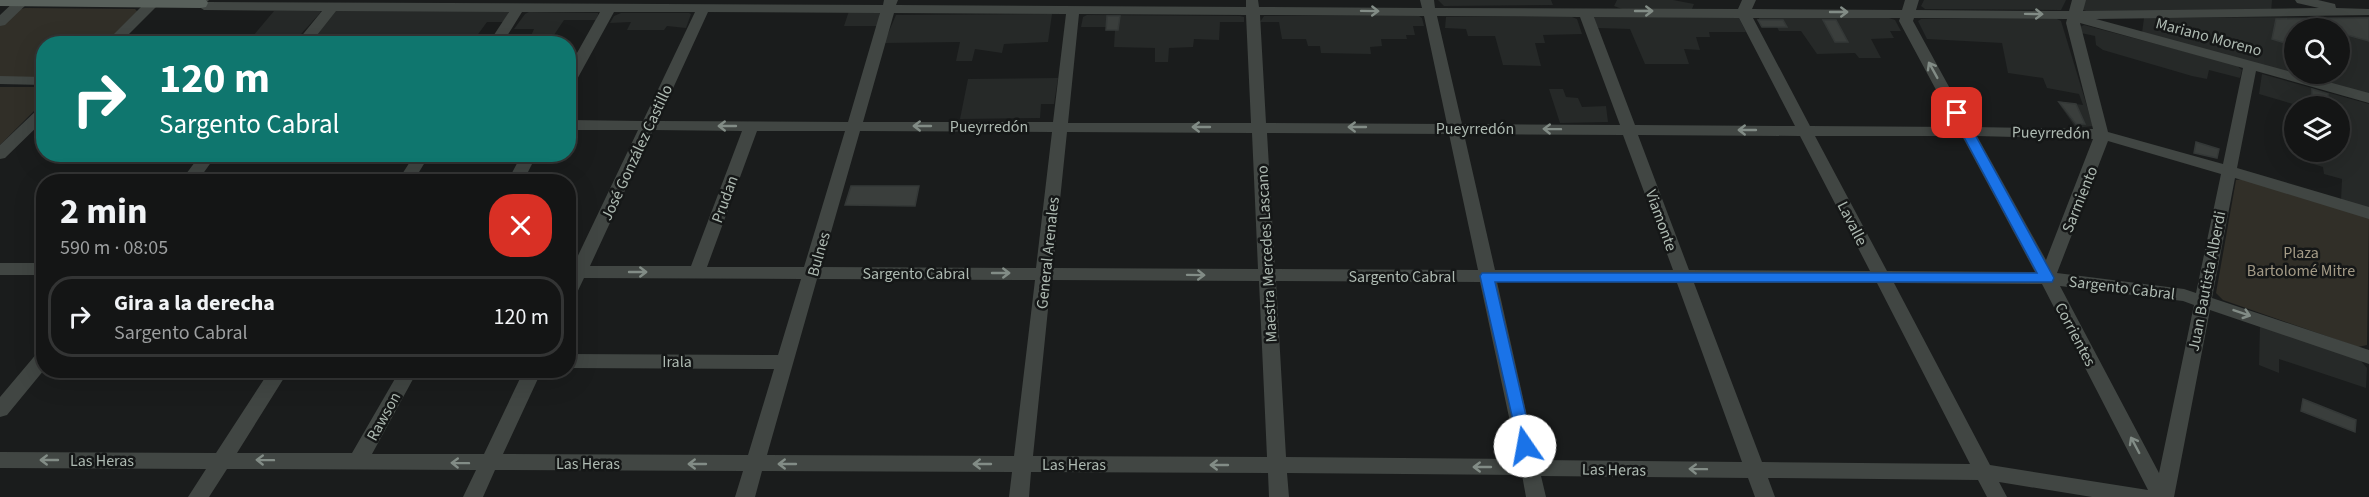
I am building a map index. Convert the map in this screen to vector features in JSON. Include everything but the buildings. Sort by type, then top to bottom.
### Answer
[{"type":"main road","points":[[0,1],[201,1]]},
{"type":"street","points":[[2302,0],[2366,12]]},
{"type":"street","points":[[0,22],[23,1]]},
{"type":"street","points":[[201,1],[204,6],[291,3],[333,6],[380,3],[471,4],[518,8],[561,4],[609,8],[652,4],[703,9],[743,4],[1052,4],[1073,9],[1148,5],[1339,5],[1564,6],[1585,11],[1609,6],[1909,6],[2275,7],[2366,12]]},
{"type":"street","points":[[119,36],[154,2]]},
{"type":"street","name":"Bulnes","points":[[746,497],[890,5]]},
{"type":"street","name":"Maestra Mercedes Lascano","points":[[1252,5],[1280,497]]},
{"type":"street","points":[[309,36],[333,6]]},
{"type":"street","points":[[1428,6],[1536,497]]},
{"type":"street","name":"Lavalle","points":[[1747,6],[1805,130],[1997,497]]},
{"type":"street","name":"Corrientes","points":[[1909,6],[1906,21],[2047,278],[2163,497]]},
{"type":"street","points":[[2078,7],[2073,23],[2102,133]]},
{"type":"street","name":"Mariano Moreno","points":[[2078,7],[2084,21],[2369,98]]},
{"type":"street","points":[[500,36],[518,8]]},
{"type":"street","points":[[576,68],[609,8]]},
{"type":"street","name":"José González Castillo","points":[[576,268],[649,125],[703,9]]},
{"type":"street","name":"General Arenales","points":[[1019,497],[1073,9]]},
{"type":"street","name":"Viamonte","points":[[1585,11],[1765,497]]},
{"type":"street","name":"Juan Bautista Alberdi","points":[[2163,497],[2250,66]]},
{"type":"street","points":[[0,80],[36,81]]},
{"type":"street","points":[[0,154],[36,122]]},
{"type":"street","name":"Pueyrredón","points":[[576,125],[2102,133],[2369,213]]},
{"type":"street","name":"Prudan","points":[[697,273],[751,126]]},
{"type":"street","name":"Sarmiento","points":[[2047,278],[2100,147],[2102,133]]},
{"type":"street","points":[[194,174],[204,162]]},
{"type":"street","points":[[0,269],[36,269]]},
{"type":"street","name":"Sargento Cabral","points":[[576,272],[2047,278],[2202,299],[2369,357]]},
{"type":"street","name":"Irala","points":[[576,361],[786,362]]},
{"type":"street","points":[[0,410],[36,367]]},
{"type":"street","points":[[198,497],[275,378]]},
{"type":"street","name":"Rawson","points":[[358,461],[405,378]]},
{"type":"street","points":[[473,497],[529,378]]},
{"type":"street","name":"Las Heras","points":[[0,460],[1278,465],[1984,472],[2145,497]]},
{"type":"shaded area","points":[[1438,0],[1551,0],[1553,5],[1444,6]]},
{"type":"shaded area","points":[[1617,0],[1673,0],[1694,4],[1692,9],[1622,9],[1614,6]]},
{"type":"shaded area","points":[[1924,0],[2066,0],[2061,10],[1925,9],[1921,6]]},
{"type":"shaded area","points":[[2083,0],[2272,0],[2271,13],[2089,12],[2083,10]]},
{"type":"shaded area","points":[[335,10],[508,11],[509,15],[505,22],[487,22],[477,36],[312,35]]},
{"type":"shaded area","points":[[274,11],[321,12],[299,36],[253,36]]},
{"type":"shaded area","points":[[849,11],[880,12],[878,26],[844,26]]},
{"type":"shaded area","points":[[529,12],[598,13],[598,15],[596,20],[564,20],[553,36],[531,36],[534,29],[514,29]]},
{"type":"shaded area","points":[[621,13],[691,14],[686,28],[667,26],[664,30],[627,30],[631,22],[610,23],[614,16]]},
{"type":"shaded area","points":[[1052,14],[1048,42],[1004,44],[1002,53],[975,49],[972,61],[956,61],[960,42],[884,43],[896,15]]},
{"type":"shaded area","points":[[1737,14],[1746,32],[1709,32],[1710,37],[1696,37],[1700,50],[1684,49],[1689,64],[1645,64],[1630,29],[1598,28],[1594,18],[1596,15]]},
{"type":"shaded area","points":[[1087,15],[1240,16],[1244,17],[1244,22],[1220,22],[1219,40],[1194,39],[1193,47],[1169,48],[1168,62],[1155,62],[1155,48],[1114,47],[1115,30],[1106,30],[1106,27],[1081,27],[1083,17]]},
{"type":"shaded area","points":[[1264,16],[1419,16],[1424,26],[1413,26],[1415,35],[1406,35],[1407,39],[1381,39],[1382,46],[1370,47],[1371,54],[1321,53],[1320,46],[1308,46],[1306,39],[1282,39],[1279,22],[1260,22]]},
{"type":"shaded area","points":[[1446,17],[1572,17],[1577,19],[1582,34],[1543,35],[1545,43],[1535,43],[1541,66],[1503,65],[1495,36],[1468,36],[1466,29],[1445,28]]},
{"type":"shaded area","points":[[1760,17],[1889,18],[1895,20],[1901,31],[1890,31],[1894,38],[1871,39],[1881,58],[1859,58],[1855,53],[1817,54],[1801,31],[1779,31],[1777,27],[1761,27],[1758,20]]},
{"type":"shaded area","points":[[2369,17],[2369,94],[2332,84],[2350,84],[2350,18],[2284,18],[2284,71],[2142,33],[2144,18]]},
{"type":"shaded area","points":[[1921,19],[2057,19],[2061,21],[2093,126],[2076,128],[2057,101],[2083,105],[2079,94],[2047,88],[2043,78],[2008,73],[2002,43],[1927,39],[1918,21]]},
{"type":"shaded area","points":[[2084,25],[2236,65],[2242,70],[2240,78],[2209,70],[2207,79],[2192,76],[2103,50],[2096,45],[2095,36],[2081,33],[2080,27]]},
{"type":"shaded area","points":[[2262,74],[2284,80],[2284,84],[2298,84],[2340,96],[2284,96],[2284,101],[2259,94]]},
{"type":"shaded area","points":[[1058,78],[1054,104],[1041,104],[1040,118],[960,119],[968,79]]},
{"type":"shaded area","points":[[1549,89],[1563,89],[1566,97],[1578,98],[1582,107],[1606,106],[1608,122],[1560,123]]},
{"type":"shaded area","points":[[2350,99],[2369,104],[2369,209],[2341,200],[2342,179],[2324,174],[2323,167],[2310,163],[2350,162]]},
{"type":"shaded area","points":[[2260,324],[2360,360],[2367,368],[2366,388],[2279,359],[2279,373],[2259,365]]},
{"type":"green space","points":[[25,8],[135,9],[138,12],[113,36],[36,36],[36,78],[0,78],[0,25],[18,10]]},
{"type":"green space","points":[[0,87],[36,87],[36,109],[0,145]]},
{"type":"green space","name":"Plaza Bartolomé Mitre","points":[[2243,179],[2369,217],[2367,345],[2358,347],[2223,300],[2216,293],[2236,180]]},
{"type":"route","points":[[1525,446],[1487,276],[2047,278],[1957,113]]}]
